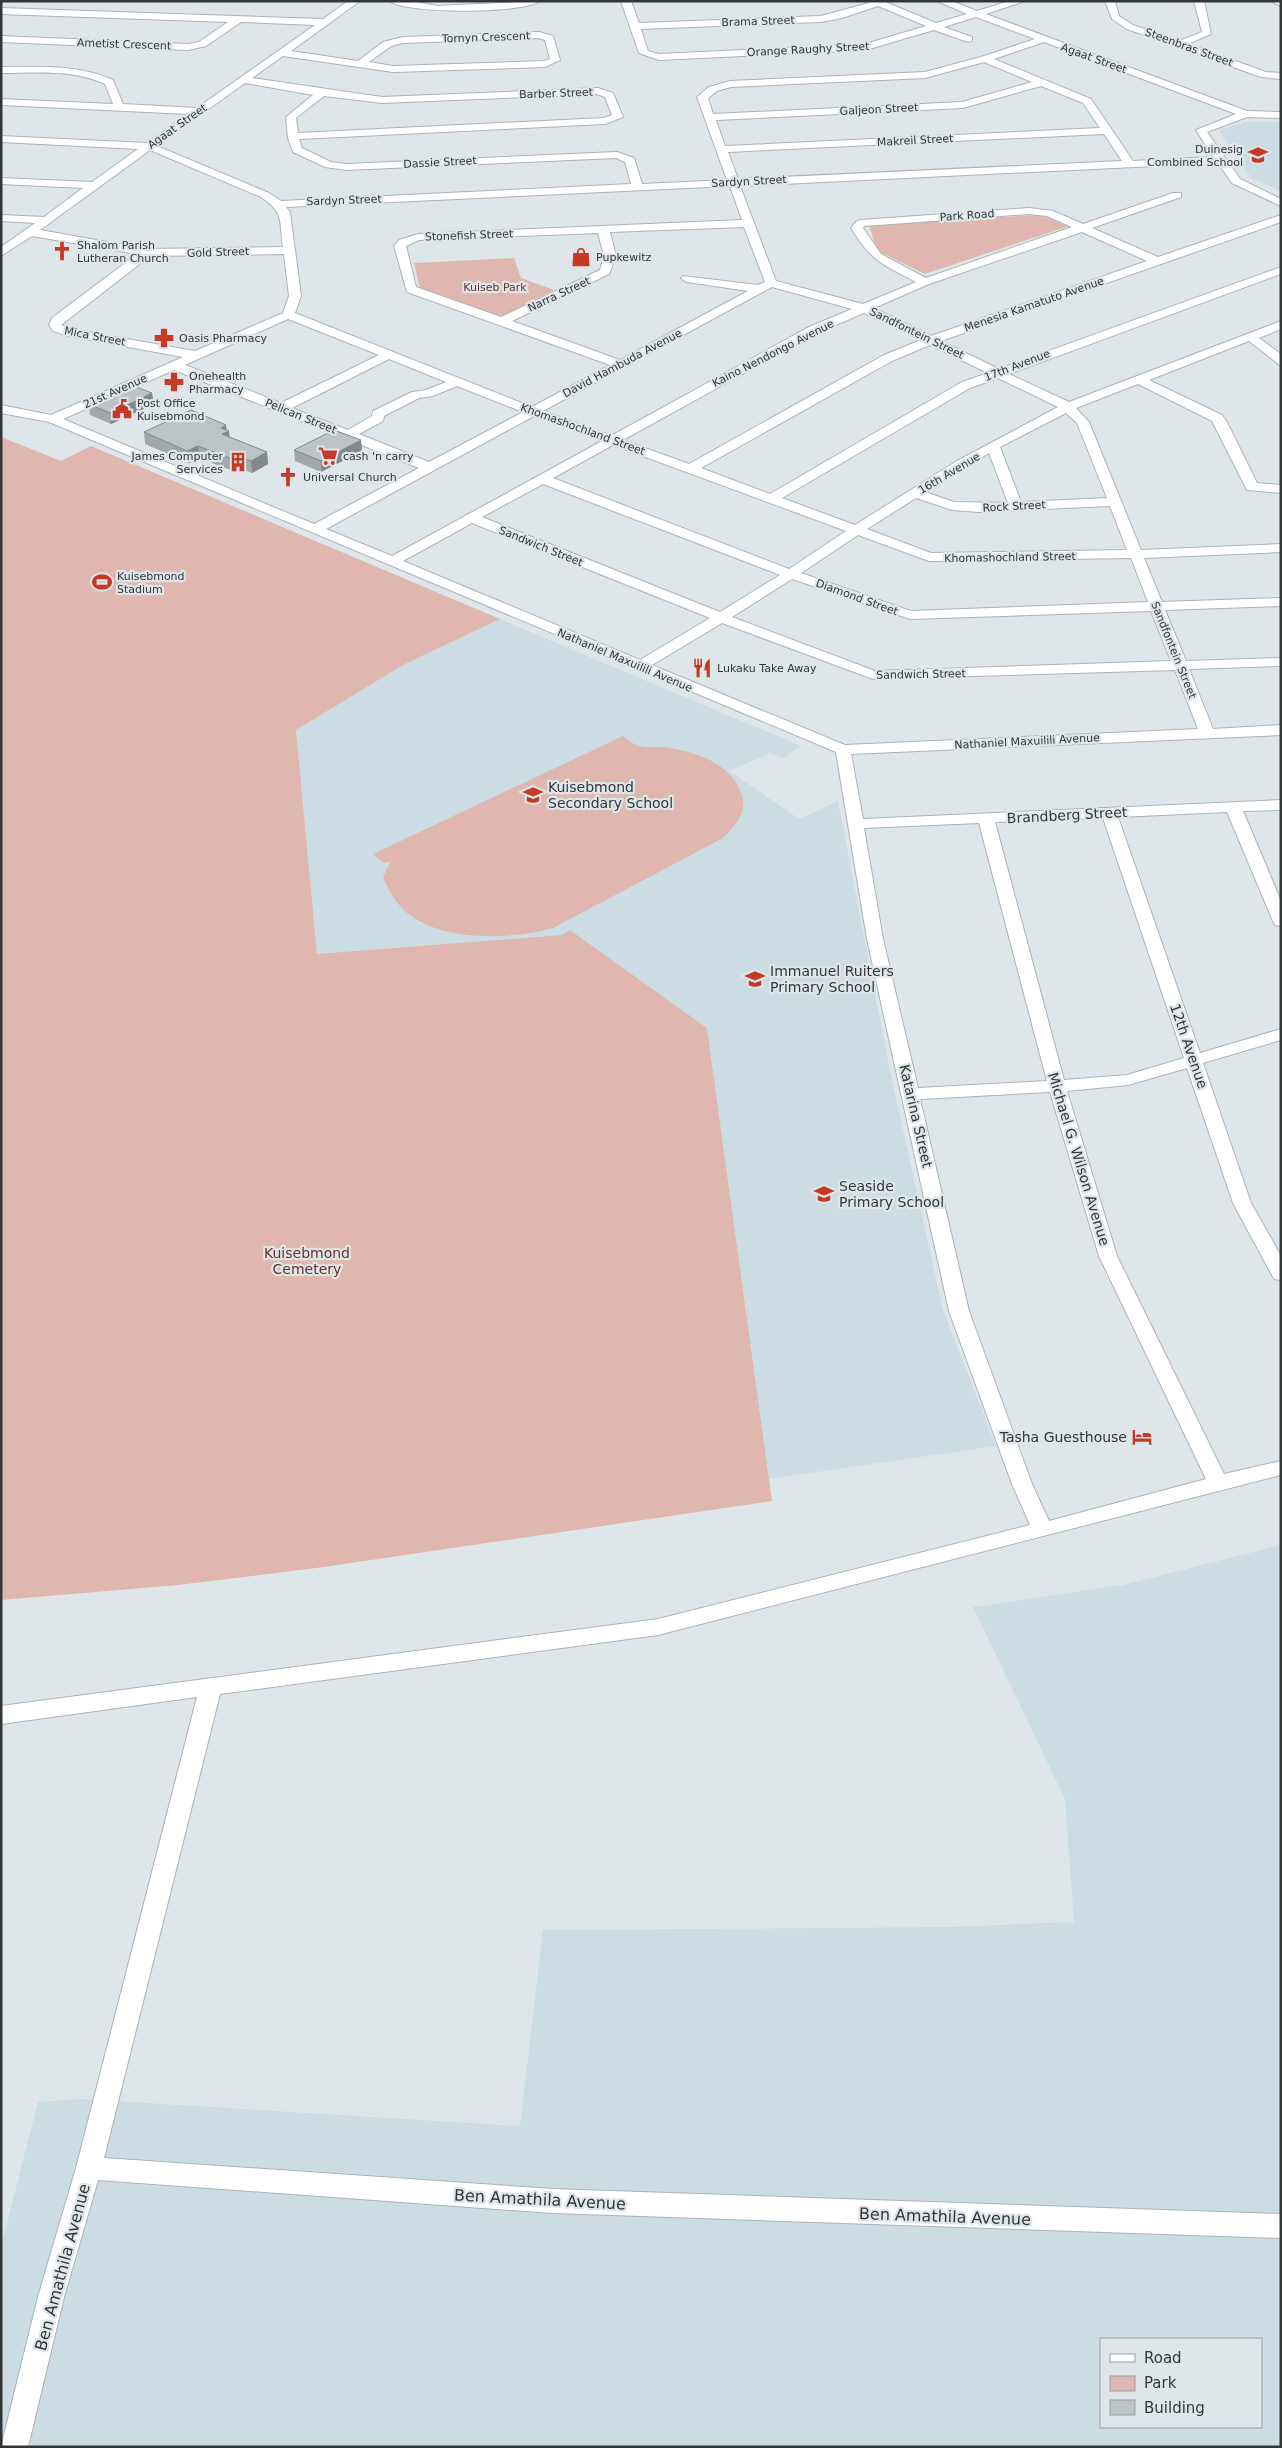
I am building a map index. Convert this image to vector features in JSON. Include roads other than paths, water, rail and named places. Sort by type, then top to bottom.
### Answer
[{"type":"street","name":"Agaat Street","points":[[1,253],[44,220],[355,1]]},
{"type":"street","points":[[394,1],[437,9],[522,4],[535,1]]},
{"type":"street","name":"Orange Raughy Street","points":[[626,1],[644,53],[659,57],[866,47],[1020,1]]},
{"type":"street","name":"Agaat Street","points":[[942,1],[1246,114]]},
{"type":"street","name":"Steenbras Street","points":[[1110,1],[1115,17],[1121,22],[1265,75],[1281,76]]},
{"type":"street","points":[[1180,44],[1206,34],[1207,31],[1199,1]]},
{"type":"street","points":[[1275,1],[1281,3]]},
{"type":"street","points":[[876,2],[968,39]]},
{"type":"street","name":"Brama Street","points":[[635,26],[821,18],[840,16],[876,2]]},
{"type":"street","points":[[1,11],[324,22]]},
{"type":"street","name":"Ametist Crescent","points":[[1,39],[188,47],[202,44],[239,19]]},
{"type":"street","name":"Tornyn Crescent","points":[[282,53],[360,64],[401,69],[545,64],[555,60],[549,38],[539,35],[403,40],[386,44],[360,64]]},
{"type":"street","points":[[766,286],[748,223],[723,149],[702,97],[713,89],[730,84],[925,75],[986,59],[1044,39]]},
{"type":"street","points":[[986,59],[1087,100],[1130,165]]},
{"type":"street","points":[[1,70],[82,73],[97,76],[109,82],[119,107]]},
{"type":"street","name":"Barber Street","points":[[244,80],[322,93],[390,100],[598,91],[609,95],[618,117],[604,121],[294,136]]},
{"type":"street","name":"Galjeon Street","points":[[711,117],[963,105],[1043,82]]},
{"type":"street","points":[[294,136],[291,117],[322,93]]},
{"type":"street","points":[[1,102],[199,111]]},
{"type":"street","points":[[1281,115],[1246,114],[1201,130],[1219,160],[1236,181],[1281,202]]},
{"type":"street","name":"Makreil Street","points":[[723,149],[1107,131]]},
{"type":"street","name":"Dassie Street","points":[[294,136],[297,150],[329,165],[346,166],[617,155],[630,160],[637,186]]},
{"type":"street","points":[[1,139],[149,146],[256,191],[279,204],[284,212],[295,296],[288,315]]},
{"type":"street","name":"Sardyn Street","points":[[279,204],[1219,160]]},
{"type":"street","points":[[1,181],[94,185]]},
{"type":"street","name":"Kaino Nendongo Avenue","points":[[392,562],[792,341],[924,282],[1177,195]]},
{"type":"street","name":"Park Road","points":[[924,282],[877,256],[869,248],[857,228],[861,224],[871,221],[1029,211],[1049,212],[1157,262]]},
{"type":"street","points":[[1,218],[44,220]]},
{"type":"street","name":"Menesia Kamatuto Avenue","points":[[690,469],[888,358],[932,340],[1281,218]]},
{"type":"street","name":"Stonefish Street","points":[[620,364],[411,289],[400,250],[403,242],[418,237],[748,223]]},
{"type":"street","name":"Narra Street","points":[[500,322],[605,272],[610,256],[603,229]]},
{"type":"street","name":"Gold Street","points":[[30,232],[147,252],[288,250]]},
{"type":"street","name":"Mica Street","points":[[147,252],[56,321],[55,324],[57,328],[68,332],[195,355]]},
{"type":"street","name":"17th Avenue","points":[[772,499],[966,385],[997,372],[1281,270]]},
{"type":"street","name":"Sandfontein Street","points":[[687,278],[766,286],[866,308],[1068,407],[1083,422],[1207,732]]},
{"type":"street","name":"David Hambuda Avenue","points":[[315,529],[766,286]]},
{"type":"street","name":"Khomashochland Street","points":[[288,315],[532,411],[921,554],[938,558],[1136,554],[1281,548]]},
{"type":"street","name":"21st Avenue","points":[[52,419],[288,315]]},
{"type":"street","name":"16th Avenue","points":[[640,666],[791,574],[855,530],[1034,423],[1068,407],[1281,325]]},
{"type":"street","points":[[1251,337],[1281,362]]},
{"type":"street","points":[[282,408],[388,355]]},
{"type":"street","name":"Pelican Street","points":[[174,365],[429,467]]},
{"type":"street","points":[[1138,380],[1216,418],[1221,422],[1252,487],[1281,488]]},
{"type":"street","points":[[348,435],[378,418],[378,414],[416,395],[429,393],[456,382]]},
{"type":"street","name":"Nathaniel Maxuilili Avenue","points":[[1,409],[52,419],[843,750],[1281,730]]},
{"type":"street","points":[[993,447],[1016,506]]},
{"type":"street","name":"Diamond Street","points":[[542,478],[791,574],[910,615],[1157,608],[1281,602]]},
{"type":"street","name":"Rock Street","points":[[916,493],[952,506],[979,508],[1114,502]]},
{"type":"street","name":"Sandwich Street","points":[[472,518],[873,676],[1281,662]]},
{"type":"street","name":"Katarina Street","points":[[843,750],[854,824],[875,939],[959,1311],[1022,1484],[1043,1530]]},
{"type":"street","name":"Brandberg Street","points":[[854,824],[1281,805]]},
{"type":"street","points":[[1232,807],[1281,920]]},
{"type":"street","name":"12th Avenue","points":[[1109,813],[1242,1203],[1281,1274]]},
{"type":"street","name":"Michael G. Wilson Avenue","points":[[986,819],[1057,1086],[1108,1256],[1218,1483]]},
{"type":"street","points":[[911,1094],[1128,1080],[1281,1034]]},
{"type":"street","points":[[1,1715],[658,1627],[1281,1468]]},
{"type":"street","points":[[89,2168],[211,1686]]},
{"type":"street","name":"Ben Amathila Avenue","points":[[14,2447],[51,2297],[89,2168],[552,2201],[1281,2226]]},
{"type":"place","name":"Duinesig Combined School","points":[[1258,155]]},
{"type":"place","name":"Shalom Parish Lutheran Church","points":[[62,251]]},
{"type":"place","name":"Pupkewitz","points":[[581,257]]},
{"type":"place","name":"Oasis Pharmacy","points":[[164,338]]},
{"type":"place","name":"Onehealth Pharmacy","points":[[174,382]]},
{"type":"place","name":"Post Office Kuisebmond","points":[[122,409]]},
{"type":"place","name":"cash 'n carry","points":[[328,456]]},
{"type":"place","name":"James Computer Services","points":[[238,462]]},
{"type":"place","name":"Universal Church","points":[[288,477]]},
{"type":"place","name":"Kuisebmond Stadium","points":[[102,582]]},
{"type":"place","name":"Lukaku Take Away","points":[[702,668]]},
{"type":"place","name":"Kuisebmond Secondary School","points":[[533,795]]},
{"type":"place","name":"Immanuel Ruiters Primary School","points":[[755,979]]},
{"type":"place","name":"Seaside Primary School","points":[[824,1194]]},
{"type":"place","name":"Tasha Guesthouse","points":[[1142,1437]]},
{"type":"park label","name":"Kuiseb Park","points":[[495,287]]},
{"type":"park label","name":"Kuisebmond Cemetery","points":[[307,1262]]}]
